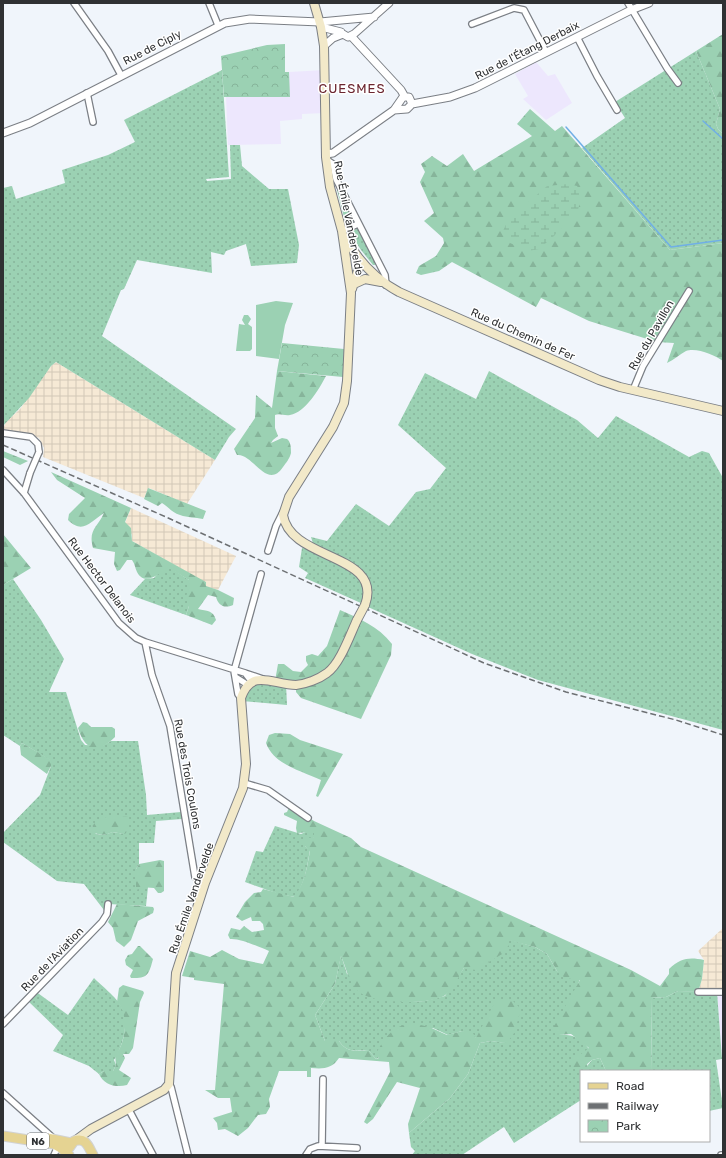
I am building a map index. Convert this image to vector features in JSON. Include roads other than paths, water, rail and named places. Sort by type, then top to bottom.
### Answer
[{"type":"main road","name":"Rue Émile Vandervelde","points":[[284,510],[289,497],[333,427],[344,402],[347,382],[351,293],[349,270],[342,231],[330,187],[326,157],[324,46],[321,24],[314,3]]},
{"type":"main road","name":"Rue du Chemin de Fer","points":[[342,231],[360,261],[384,283],[599,380],[633,390],[723,411]]},
{"type":"main road","points":[[349,270],[353,265],[360,261]]},
{"type":"main road","points":[[351,293],[360,261]]},
{"type":"main road","points":[[354,284],[365,279],[384,283]]},
{"type":"main road","points":[[241,698],[250,683],[265,680],[296,685],[328,673],[338,660],[365,605],[368,591],[366,582],[361,575],[344,564],[315,550],[294,535],[284,519],[284,510]]},
{"type":"main road","name":"Rue Émile Vandervelde","points":[[169,1084],[176,972],[205,883],[238,805],[244,782],[246,764],[241,698]]},
{"type":"main road","points":[[73,1142],[91,1129],[164,1090],[169,1084]]},
{"type":"main road","points":[[90,1151],[91,1129]]},
{"type":"main road","name":"N6","points":[[3,1133],[56,1143],[69,1155]]},
{"type":"main road","name":"N6","points":[[3,1136],[56,1143],[73,1142]]},
{"type":"main road","points":[[73,1142],[82,1140],[90,1151]]},
{"type":"main road","name":"N6","points":[[69,1155],[68,1150],[73,1142]]},
{"type":"street","points":[[74,3],[108,52],[121,75]]},
{"type":"street","points":[[209,3],[218,25]]},
{"type":"street","points":[[321,24],[342,33],[353,34],[389,3]]},
{"type":"street","name":"Rue de l'Étang Derbaix","points":[[412,104],[450,97],[469,91],[577,37],[630,7],[649,3]]},
{"type":"street","points":[[630,7],[678,83]]},
{"type":"street","points":[[472,24],[514,8],[524,10],[546,52]]},
{"type":"street","points":[[321,24],[342,20],[374,17]]},
{"type":"street","name":"Rue de Ciply","points":[[3,133],[30,123],[218,25],[250,18],[321,24]]},
{"type":"street","points":[[351,19],[357,26],[353,34]]},
{"type":"street","points":[[342,20],[342,33]]},
{"type":"street","points":[[324,46],[333,38],[342,33]]},
{"type":"street","points":[[353,34],[401,90],[405,97],[410,99],[412,104],[409,109],[401,106]]},
{"type":"street","points":[[577,37],[597,76],[617,110]]},
{"type":"street","points":[[87,93],[93,122]]},
{"type":"street","points":[[401,106],[400,100],[405,97]]},
{"type":"street","points":[[384,283],[385,275],[336,179],[333,164],[326,157],[401,106]]},
{"type":"street","points":[[326,145],[338,148]]},
{"type":"street","points":[[342,231],[358,224]]},
{"type":"street","name":"Rue du Pavillon","points":[[633,390],[643,366],[689,291]]},
{"type":"street","points":[[3,433],[31,437],[38,444],[39,452],[30,473],[24,493]]},
{"type":"street","name":"Rue Hector Delanois","points":[[3,470],[24,493],[119,623],[136,638],[265,680]]},
{"type":"street","name":"Rue Émile Vandervelde","points":[[268,551],[276,526],[284,510]]},
{"type":"street","points":[[234,671],[261,574]]},
{"type":"street","name":"Rue des Trois Coulons","points":[[145,642],[153,680],[170,726],[195,877],[205,883]]},
{"type":"street","name":"Rue Émile Vandervelde","points":[[234,671],[237,678],[238,694],[241,698]]},
{"type":"street","points":[[245,673],[250,683]]},
{"type":"street","points":[[237,678],[250,683]]},
{"type":"street","points":[[244,782],[268,790],[308,818]]},
{"type":"street","name":"Rue de l'Aviation","points":[[3,1024],[102,922],[106,914],[108,904]]},
{"type":"street","points":[[698,992],[723,992]]},
{"type":"street","points":[[322,1146],[324,1079]]},
{"type":"street","points":[[169,1084],[173,1094],[188,1155]]},
{"type":"street","points":[[3,1093],[56,1143],[54,1155]]},
{"type":"street","points":[[129,1110],[153,1155]]},
{"type":"street","points":[[306,1155],[310,1149],[322,1146],[357,1148]]},
{"type":"waterway","points":[[703,121],[723,139]]},
{"type":"waterway","points":[[566,127],[671,247],[723,240]]},
{"type":"railway","points":[[3,445],[166,517],[484,663],[566,692],[676,720],[723,735]]},
{"type":"district","name":"CUESMES","points":[[352,88]]}]
